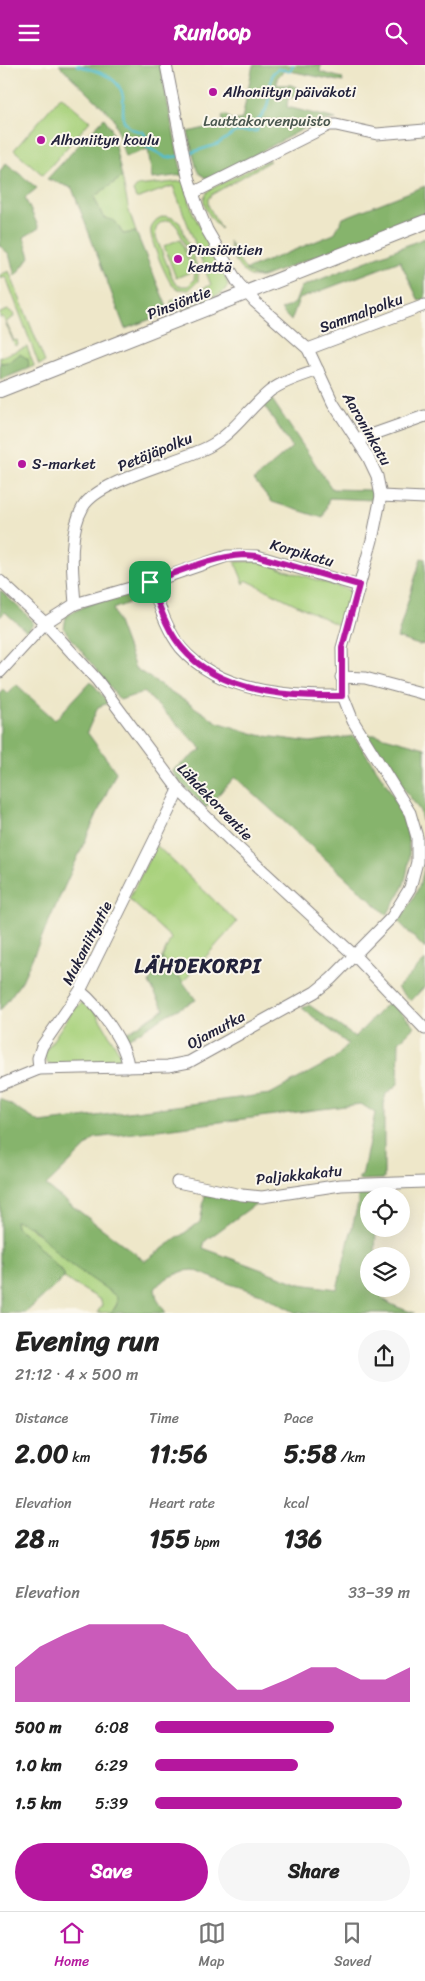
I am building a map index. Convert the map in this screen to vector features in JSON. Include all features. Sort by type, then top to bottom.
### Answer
[{"type":"main road","name":"Pinsiöntie","points":[[0,390],[425,222]]},
{"type":"street","name":"Aaroninkatu","points":[[166,65],[192,193],[207,230],[238,283],[308,349],[333,403],[358,440],[377,476],[381,496],[342,648],[342,696],[352,721],[410,813],[418,848],[414,875],[402,903],[392,917],[354,956]]},
{"type":"street","points":[[192,193],[329,125],[377,133],[425,130]]},
{"type":"street","name":"Sammalpolku","points":[[308,349],[425,305]]},
{"type":"street","name":"Petäjäpolku","points":[[75,604],[74,534],[84,506],[92,497],[117,483],[208,447],[232,429],[272,390],[318,370]]},
{"type":"street","points":[[358,440],[425,416]]},
{"type":"street","points":[[381,496],[425,498]]},
{"type":"street","name":"Korpikatu","points":[[0,672],[45,623],[75,604],[150,582],[219,558],[244,555],[257,556],[359,585]]},
{"type":"street","name":"Lähdekorventie","points":[[0,581],[45,623],[97,680],[179,790],[354,956],[425,1029]]},
{"type":"street","points":[[150,582],[168,625],[181,648],[199,664],[220,677],[248,686],[284,694],[342,696]]},
{"type":"street","points":[[341,677],[364,678],[425,694]]},
{"type":"street","name":"Mukaniityntie","points":[[39,1069],[38,1058],[42,1046],[80,991],[179,790]]},
{"type":"street","name":"Ojamutka","points":[[39,1069],[168,1066],[189,1062],[315,992],[354,956]]},
{"type":"street","points":[[80,991],[102,1013],[126,1053],[128,1067]]},
{"type":"street","points":[[0,1085],[39,1069]]},
{"type":"street","name":"Paljakkakatu","points":[[177,1182],[242,1195],[262,1197],[341,1185],[425,1182]]},
{"type":"green space","points":[[59,65],[160,65],[182,175],[152,179],[148,149],[125,157],[114,118]]},
{"type":"green space","name":"Lauttakorvenpuisto","points":[[253,65],[321,65],[320,72],[342,78],[343,82],[284,71],[277,78],[277,85],[291,85],[306,91],[306,96],[288,98],[287,107],[336,119],[316,122],[214,177],[206,178],[197,170],[188,132],[223,124],[222,116],[225,115],[234,121],[242,119]]},
{"type":"green space","points":[[61,96],[90,121],[43,175],[14,150]]},
{"type":"green space","points":[[104,118],[111,128],[122,177],[94,197],[103,217],[115,221],[123,234],[136,232],[169,312],[125,329],[72,188],[47,179]]},
{"type":"green space","points":[[268,160],[270,161],[211,195],[208,199],[208,205],[221,229],[206,210],[204,205],[205,195],[209,190]]},
{"type":"green space","points":[[6,163],[37,188],[25,198],[39,228],[24,237],[30,257],[15,276],[9,254],[0,246],[0,171]]},
{"type":"green space","points":[[122,177],[129,211],[136,232],[123,234],[115,221],[103,217],[94,196]]},
{"type":"green space","points":[[184,181],[193,213],[226,278],[228,286],[222,293],[177,311],[171,309],[171,301],[211,285],[173,186],[139,198],[136,198],[133,191],[137,186]]},
{"type":"green space","points":[[425,186],[425,213],[263,277],[255,276],[245,270],[334,234],[343,218]]},
{"type":"green space","points":[[165,216],[173,218],[180,223],[198,269],[198,281],[189,290],[177,289],[171,284],[155,248],[151,229],[154,222]],"holes":[[[169,220],[178,228],[195,270],[194,280],[188,286],[179,286],[174,282],[156,237],[156,230],[160,223]]]},
{"type":"green space","points":[[425,238],[425,299],[419,301],[400,261],[299,299],[291,321],[281,310],[295,303],[301,287]]},
{"type":"green space","name":"Pinsiöntien kenttä","points":[[180,239],[193,271],[176,278],[164,246]]},
{"type":"green space","points":[[229,241],[245,269],[250,273],[263,277],[249,276],[244,272],[233,255]]},
{"type":"green space","points":[[9,271],[45,362],[39,365],[6,277],[0,279],[0,275]]},
{"type":"green space","points":[[8,310],[13,313],[14,317],[6,322],[14,341],[17,340],[18,345],[15,346],[3,317],[0,318],[0,313]]},
{"type":"green space","points":[[27,347],[34,366],[27,369],[29,367],[21,355],[9,362],[0,363],[0,357]]},
{"type":"green space","points":[[20,354],[28,359],[27,369],[0,380],[0,363],[9,362]]},
{"type":"green space","points":[[271,398],[332,489],[373,490],[373,500],[329,498],[323,518],[272,502],[254,480],[292,447],[264,405]]},
{"type":"green space","points":[[421,558],[425,559],[425,644],[419,645],[397,638]]},
{"type":"green space","points":[[256,561],[349,590],[351,594],[342,627],[246,580],[244,584],[235,562]]},
{"type":"green space","points":[[0,590],[32,620],[33,624],[27,632],[5,612],[0,617]]},
{"type":"green space","points":[[145,590],[151,594],[113,609],[135,668],[217,722],[258,735],[310,742],[354,736],[398,805],[405,823],[409,842],[409,862],[404,884],[387,915],[235,777],[206,808],[178,780],[172,771],[202,749],[144,692],[120,700],[64,629],[66,616],[85,606],[104,599]]},
{"type":"green space","points":[[91,681],[108,703],[98,707],[87,732],[116,772],[22,981],[0,1011],[0,692],[3,689],[7,693],[16,684],[55,720]]},
{"type":"green space","points":[[366,735],[377,735],[425,748],[425,836],[420,811]]},
{"type":"green space","points":[[156,845],[237,922],[183,982],[162,958],[171,938],[129,899]]},
{"type":"green space","points":[[425,862],[425,949],[398,921],[416,894]]},
{"type":"green space","points":[[162,958],[196,1000],[168,1014],[123,1042],[120,1037],[164,1009],[149,983]]},
{"type":"green space","points":[[425,960],[425,986],[411,1001],[397,988]]},
{"type":"green space","points":[[390,1001],[415,1026],[399,1042],[398,1084],[386,1094],[384,1101],[384,1179],[359,1180],[359,1177],[362,1176],[375,1113],[361,1104],[95,1138],[46,1186],[145,1261],[200,1222],[205,1195],[257,1203],[205,1241],[203,1248],[300,1284],[337,1289],[358,1203],[357,1188],[360,1188],[360,1237],[376,1237],[375,1247],[360,1247],[360,1297],[382,1297],[387,1302],[415,1313],[296,1313],[261,1294],[194,1270],[184,1271],[169,1277],[155,1289],[157,1299],[166,1313],[110,1313],[116,1306],[116,1296],[66,1261],[30,1227],[15,1221],[16,1227],[30,1238],[64,1274],[64,1278],[25,1313],[0,1313],[0,1098],[40,1123],[270,1094],[336,1058],[348,1044],[302,1008],[309,1005],[355,1037]]},
{"type":"green space","points":[[82,1003],[88,1003],[92,1006],[121,1055],[117,1062],[50,1065],[47,1063],[44,1055],[47,1049],[73,1010]]},
{"type":"green space","points":[[15,1221],[23,1222],[116,1296],[118,1302],[112,1312],[97,1313],[102,1305],[101,1300],[64,1278],[64,1274],[30,1238],[16,1227]]},
{"type":"waterway","points":[[77,65],[105,75],[117,84],[123,97],[124,121],[131,129],[143,132],[146,137],[146,146],[166,158],[180,156]]},
{"type":"waterway","points":[[187,154],[218,144],[235,132],[257,131],[258,120],[268,104],[273,73],[278,69],[290,71],[293,65]]},
{"type":"place","name":"Alhoniityn päiväkoti","points":[[213,92]]},
{"type":"place","name":"Alhoniityn koulu","points":[[41,140]]},
{"type":"place","name":"Pinsiöntien kenttä","points":[[178,259]]},
{"type":"place","name":"S-market","points":[[22,464]]},
{"type":"district","name":"LÄHDEKORPI","points":[[198,966]]},
{"type":"route","points":[[244,555],[257,556],[359,585],[342,648],[342,696],[284,694],[248,686],[220,677],[199,664],[181,648],[168,625],[150,582],[227,556],[244,555]]}]
